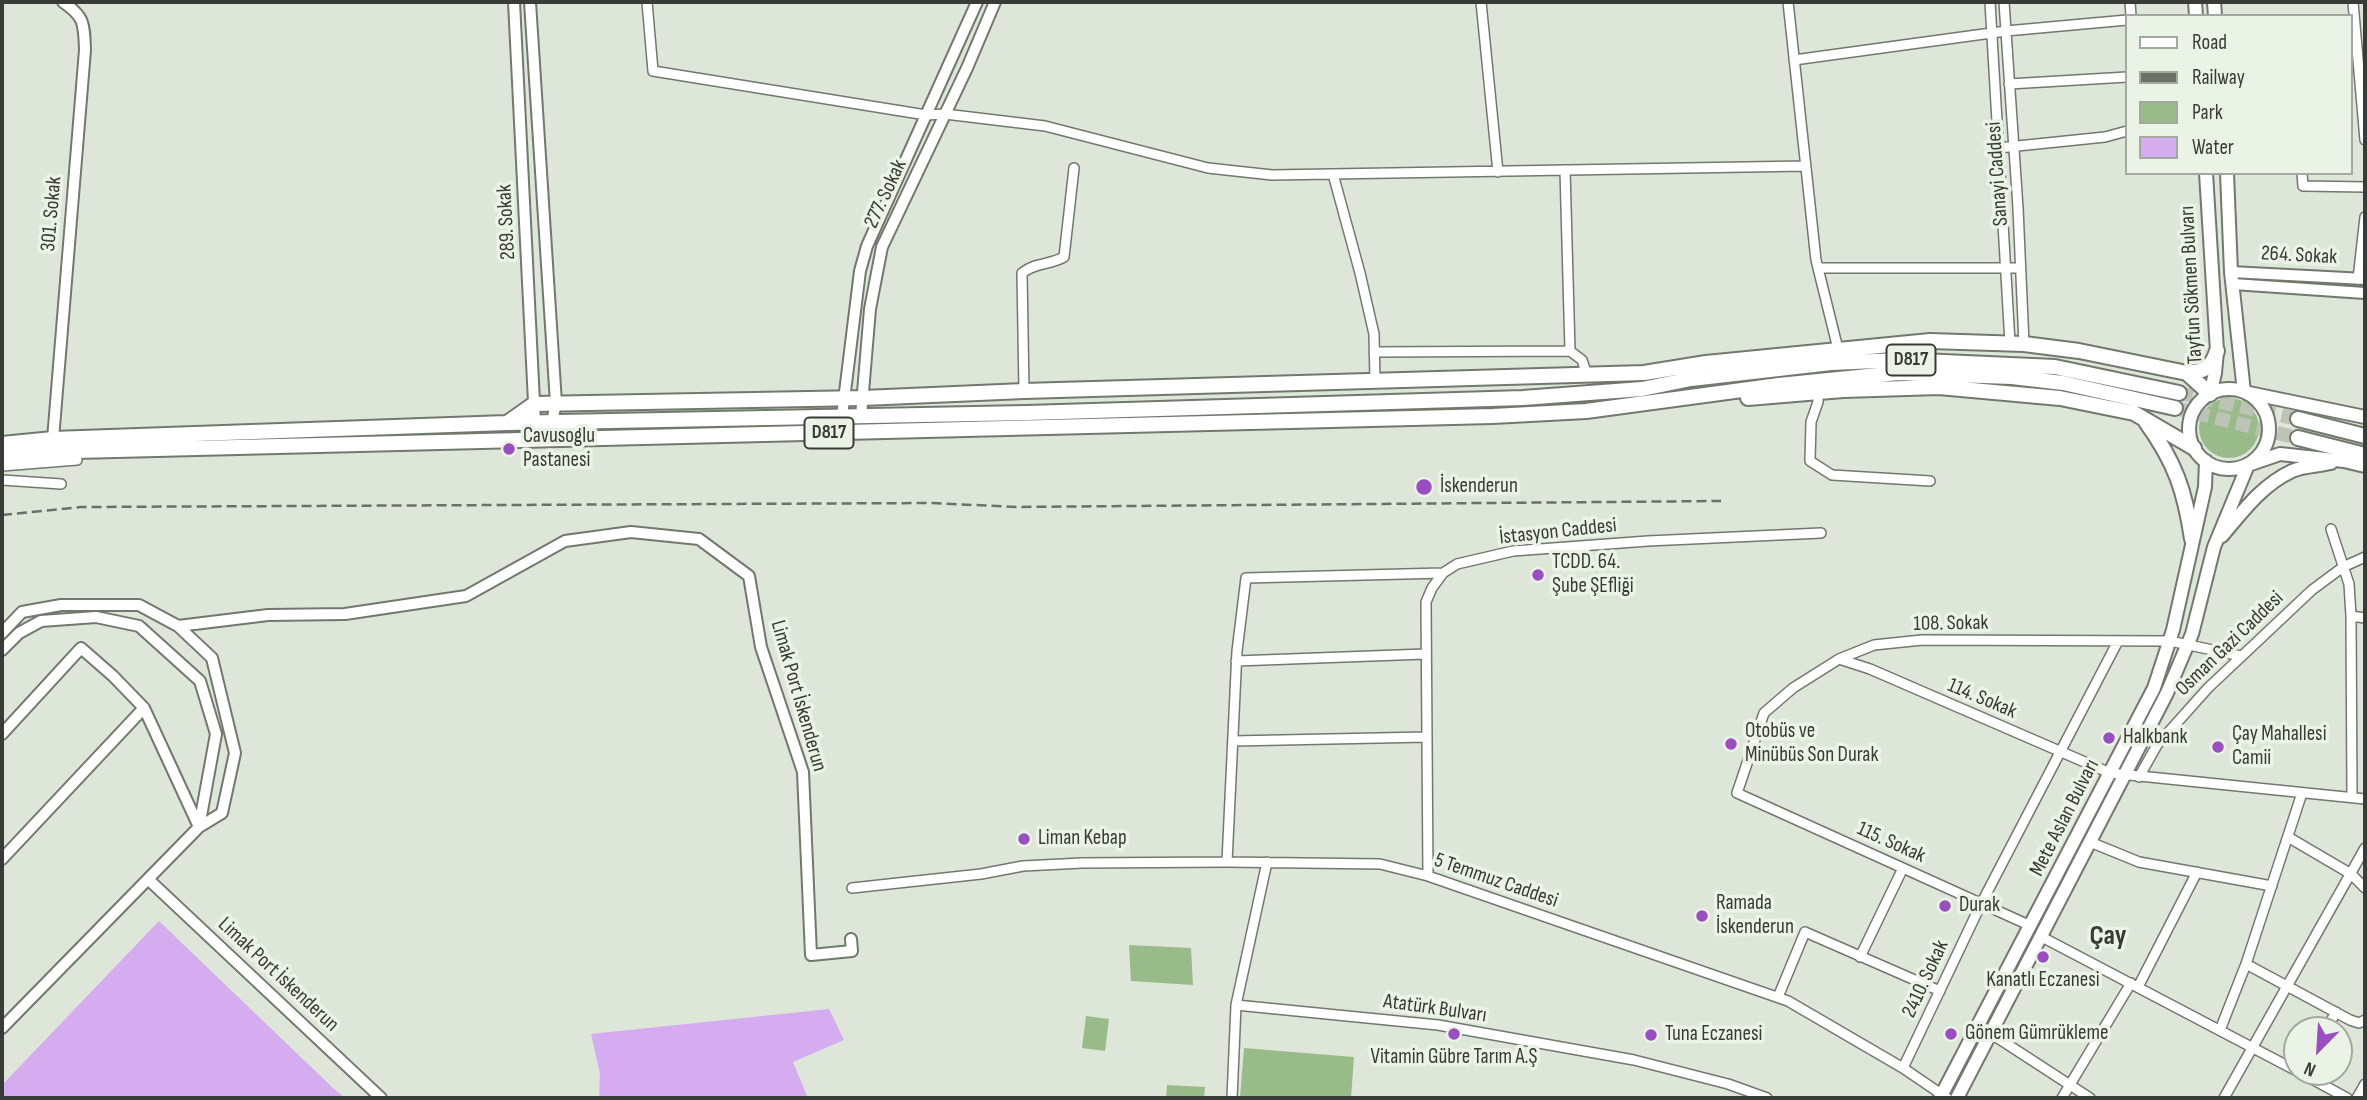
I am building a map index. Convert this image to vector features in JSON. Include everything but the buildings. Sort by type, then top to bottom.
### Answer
[{"type":"highway","points":[[507,423],[534,404],[863,398],[1644,373],[1706,363],[1930,341],[2017,343],[2079,351],[2187,373],[2208,369],[2213,364],[2217,351]]},
{"type":"highway","name":"D817","points":[[2,444],[53,439],[535,422],[861,416],[1562,396],[1642,389],[1704,378],[1831,363],[1899,360],[2055,367],[2179,393]]},
{"type":"highway","name":"D817","points":[[2,456],[76,451],[1493,416],[1586,411],[1779,385],[1898,373],[2012,377],[2063,383],[2175,408]]},
{"type":"highway","points":[[2187,373],[2210,394]]},
{"type":"highway","points":[[1656,402],[1939,387],[2060,398],[2134,413],[2194,448]]},
{"type":"highway","points":[[2134,413],[2156,436],[2178,477],[2186,499],[2192,539]]},
{"type":"highway","points":[[2298,419],[2365,436]]},
{"type":"highway","points":[[258,432],[259,448]]},
{"type":"highway","points":[[2298,438],[2365,455]]},
{"type":"main road","name":"Tayfun Sökmen Bulvarı","points":[[2206,175],[2217,351],[2216,373],[2210,394]]},
{"type":"main road","name":"Tayfun Sökmen Bulvarı","points":[[2227,175],[2232,278],[2244,392]]},
{"type":"main road","points":[[2365,417],[2232,389],[2210,394],[2195,408],[2189,428],[2194,448],[2206,461],[2222,468],[2239,468],[2280,454],[2365,466]]},
{"type":"main road","points":[[2244,392],[2255,398],[2264,408],[2269,420],[2266,446],[2248,465]]},
{"type":"main road","name":"Mete Aslan Bulvarı","points":[[1957,1098],[1990,1033],[2110,773],[2154,688],[2170,641],[2205,487],[2206,461]]},
{"type":"main road","points":[[2214,547],[2249,503],[2269,485],[2294,470],[2344,461]]},
{"type":"main road","name":"Mete Aslan Bulvarı","points":[[1943,1097],[2036,931],[2090,842],[2167,693],[2189,644],[2214,547],[2248,465]]},
{"type":"street","points":[[62,2],[78,12],[84,2]]},
{"type":"street","name":"289. Sokak","points":[[514,2],[535,422],[544,439]]},
{"type":"street","points":[[521,2],[530,2],[556,403],[552,422],[544,439]]},
{"type":"street","points":[[647,2],[653,71],[926,115],[945,114],[1045,125],[1208,168],[1272,175],[1805,166]]},
{"type":"street","name":"277. Sokak","points":[[842,416],[860,271],[867,246],[977,2]]},
{"type":"street","name":"277. Sokak","points":[[861,416],[870,309],[882,247],[995,2]]},
{"type":"street","points":[[1481,2],[1498,172]]},
{"type":"street","points":[[1788,2],[1818,268],[1838,349]]},
{"type":"street","name":"Sanayi Caddesi","points":[[1990,2],[2005,268],[2017,343]]},
{"type":"street","name":"Sanayi Caddesi","points":[[2004,2],[2020,268],[2017,343]]},
{"type":"street","points":[[2353,2],[2365,140]]},
{"type":"street","name":"301. Sokak","points":[[53,439],[85,50],[84,23],[78,12]]},
{"type":"street","points":[[1794,60],[2006,31],[2126,20]]},
{"type":"street","points":[[2010,84],[2126,77]]},
{"type":"street","points":[[2353,111],[2363,111]]},
{"type":"street","points":[[1998,148],[2105,137],[2126,131]]},
{"type":"street","points":[[1024,391],[1022,272],[1037,263],[1058,261],[1065,257],[1074,168]]},
{"type":"street","points":[[1565,170],[1570,351]]},
{"type":"street","points":[[1334,174],[1374,334],[1376,382]]},
{"type":"street","points":[[2302,175],[2303,186],[2365,187]]},
{"type":"street","points":[[2362,279],[2365,217]]},
{"type":"street","points":[[1818,268],[2020,268]]},
{"type":"street","name":"264. Sokak","points":[[2232,278],[2362,279]]},
{"type":"street","name":"264. Sokak","points":[[2232,278],[2365,293]]},
{"type":"street","points":[[1374,352],[1570,351],[1582,360],[1587,375]]},
{"type":"street","points":[[1818,392],[1818,402],[1811,422],[1810,461],[1832,475],[1930,481]]},
{"type":"street","points":[[2,466],[77,460]]},
{"type":"street","points":[[2,480],[61,484]]},
{"type":"street","points":[[2331,529],[2349,584],[2352,797]]},
{"type":"street","name":"Limak Port İskenderun","points":[[178,626],[268,615],[345,614],[466,597],[565,541],[632,532],[699,539],[749,576],[761,647],[803,772],[811,955],[852,951],[851,939]]},
{"type":"street","name":"İstasyon Caddesi","points":[[1443,573],[1457,564],[1513,551],[1648,541],[1821,533]]},
{"type":"street","name":"Osman Gazi Caddesi","points":[[2139,777],[2157,745],[2208,688],[2312,590],[2343,567],[2365,557]]},
{"type":"street","points":[[1428,876],[1426,602],[1443,573]]},
{"type":"street","points":[[1227,862],[1236,660],[1246,578],[1443,573]]},
{"type":"street","points":[[2,633],[22,612],[61,605],[139,605],[178,626],[212,658],[235,752],[222,813],[200,827],[2,1028]]},
{"type":"street","points":[[2,650],[19,633],[41,621],[96,617],[138,626],[200,681],[216,734],[200,827]]},
{"type":"street","points":[[2351,617],[2365,618]]},
{"type":"street","name":"108. Sokak","points":[[1737,793],[1765,713],[1793,688],[1839,659],[1874,645],[1922,640],[2170,641],[2241,656]]},
{"type":"street","name":"2410. Sokak","points":[[1903,1068],[1981,904],[2118,641]]},
{"type":"street","points":[[2,734],[81,648],[144,708],[200,827]]},
{"type":"street","points":[[1236,660],[1425,654]]},
{"type":"street","name":"114. Sokak","points":[[1839,659],[1870,669],[2110,773],[2365,799]]},
{"type":"street","points":[[2,859],[144,708]]},
{"type":"street","points":[[1233,741],[1426,737]]},
{"type":"street","name":"115. Sokak","points":[[1737,793],[2036,931],[2283,1063]]},
{"type":"street","points":[[2220,1030],[2246,964],[2302,793]]},
{"type":"street","points":[[2288,837],[2351,874],[2365,888]]},
{"type":"street","points":[[2090,842],[2139,862],[2272,886]]},
{"type":"street","points":[[2224,1098],[2365,848]]},
{"type":"street","points":[[1232,1098],[1236,1005],[1267,862]]},
{"type":"street","name":"5 Temmuz Caddesi","points":[[852,888],[1023,866],[1082,863],[1380,864],[1428,876],[1778,997],[1903,1068],[1943,1097]]},
{"type":"street","points":[[1860,957],[1903,868]]},
{"type":"street","points":[[2062,1098],[2134,985],[2197,872]]},
{"type":"street","name":"Limak Port İskenderun","points":[[149,880],[381,1098]]},
{"type":"street","points":[[1778,997],[1805,932],[1940,990]]},
{"type":"street","points":[[2246,964],[2358,1023],[2365,1020]]},
{"type":"street","name":"Atatürk Bulvarı","points":[[1236,1005],[1438,1025],[1634,1060],[1728,1084],[1767,1098]]},
{"type":"street","points":[[2334,1016],[2336,1012]]},
{"type":"street","points":[[1990,1033],[2090,1098]]},
{"type":"street","points":[[2357,1098],[2365,1084]]},
{"type":"street","name":"115. Sokak","points":[[2324,1086],[2343,1097]]},
{"type":"green space","points":[[2223,398],[2235,398],[2254,411],[2259,428],[2257,440],[2246,453],[2235,458],[2223,458],[2204,445],[2199,434],[2199,422],[2212,403]]},
{"type":"green space","points":[[1129,945],[1191,948],[1193,985],[1131,981]]},
{"type":"green space","points":[[1086,1016],[1109,1019],[1105,1051],[1082,1048]]},
{"type":"green space","points":[[1244,1048],[1354,1057],[1351,1098],[1240,1098]]},
{"type":"green space","points":[[1167,1085],[1205,1087],[1204,1098],[1166,1098]]},
{"type":"water","points":[[159,921],[345,1098],[2,1098],[2,1085]]},
{"type":"water","points":[[829,1009],[844,1040],[793,1062],[808,1098],[599,1098],[600,1074],[591,1034]]},
{"type":"tunnel","points":[[2179,393],[2298,419]]},
{"type":"tunnel","points":[[2175,408],[2298,438]]},
{"type":"railway","points":[[2,515],[81,507],[932,503],[1016,507],[1721,501]]},
{"type":"place","name":"Cavusoglu Pastanesi","points":[[509,449]]},
{"type":"place","name":"İskenderun","points":[[1424,487]]},
{"type":"place","name":"TCDD. 64. Şube ŞEfliği","points":[[1538,575]]},
{"type":"place","name":"Halkbank","points":[[2109,738]]},
{"type":"place","name":"Otobüs ve Minübüs Son Durak","points":[[1731,744]]},
{"type":"place","name":"Çay Mahallesi Camii","points":[[2218,747]]},
{"type":"place","name":"Liman Kebap","points":[[1024,839]]},
{"type":"place","name":"Durak","points":[[1945,906]]},
{"type":"place","name":"Ramada İskenderun","points":[[1702,916]]},
{"type":"place","name":"Kanatlı Eczanesi","points":[[2043,957]]},
{"type":"place","name":"Vitamin Gübre Tarım A.Ş","points":[[1454,1034]]},
{"type":"place","name":"Gönem Gümrükleme","points":[[1951,1034]]},
{"type":"place","name":"Tuna Eczanesi","points":[[1651,1035]]},
{"type":"district","name":"Çay","points":[[2108,937]]}]
